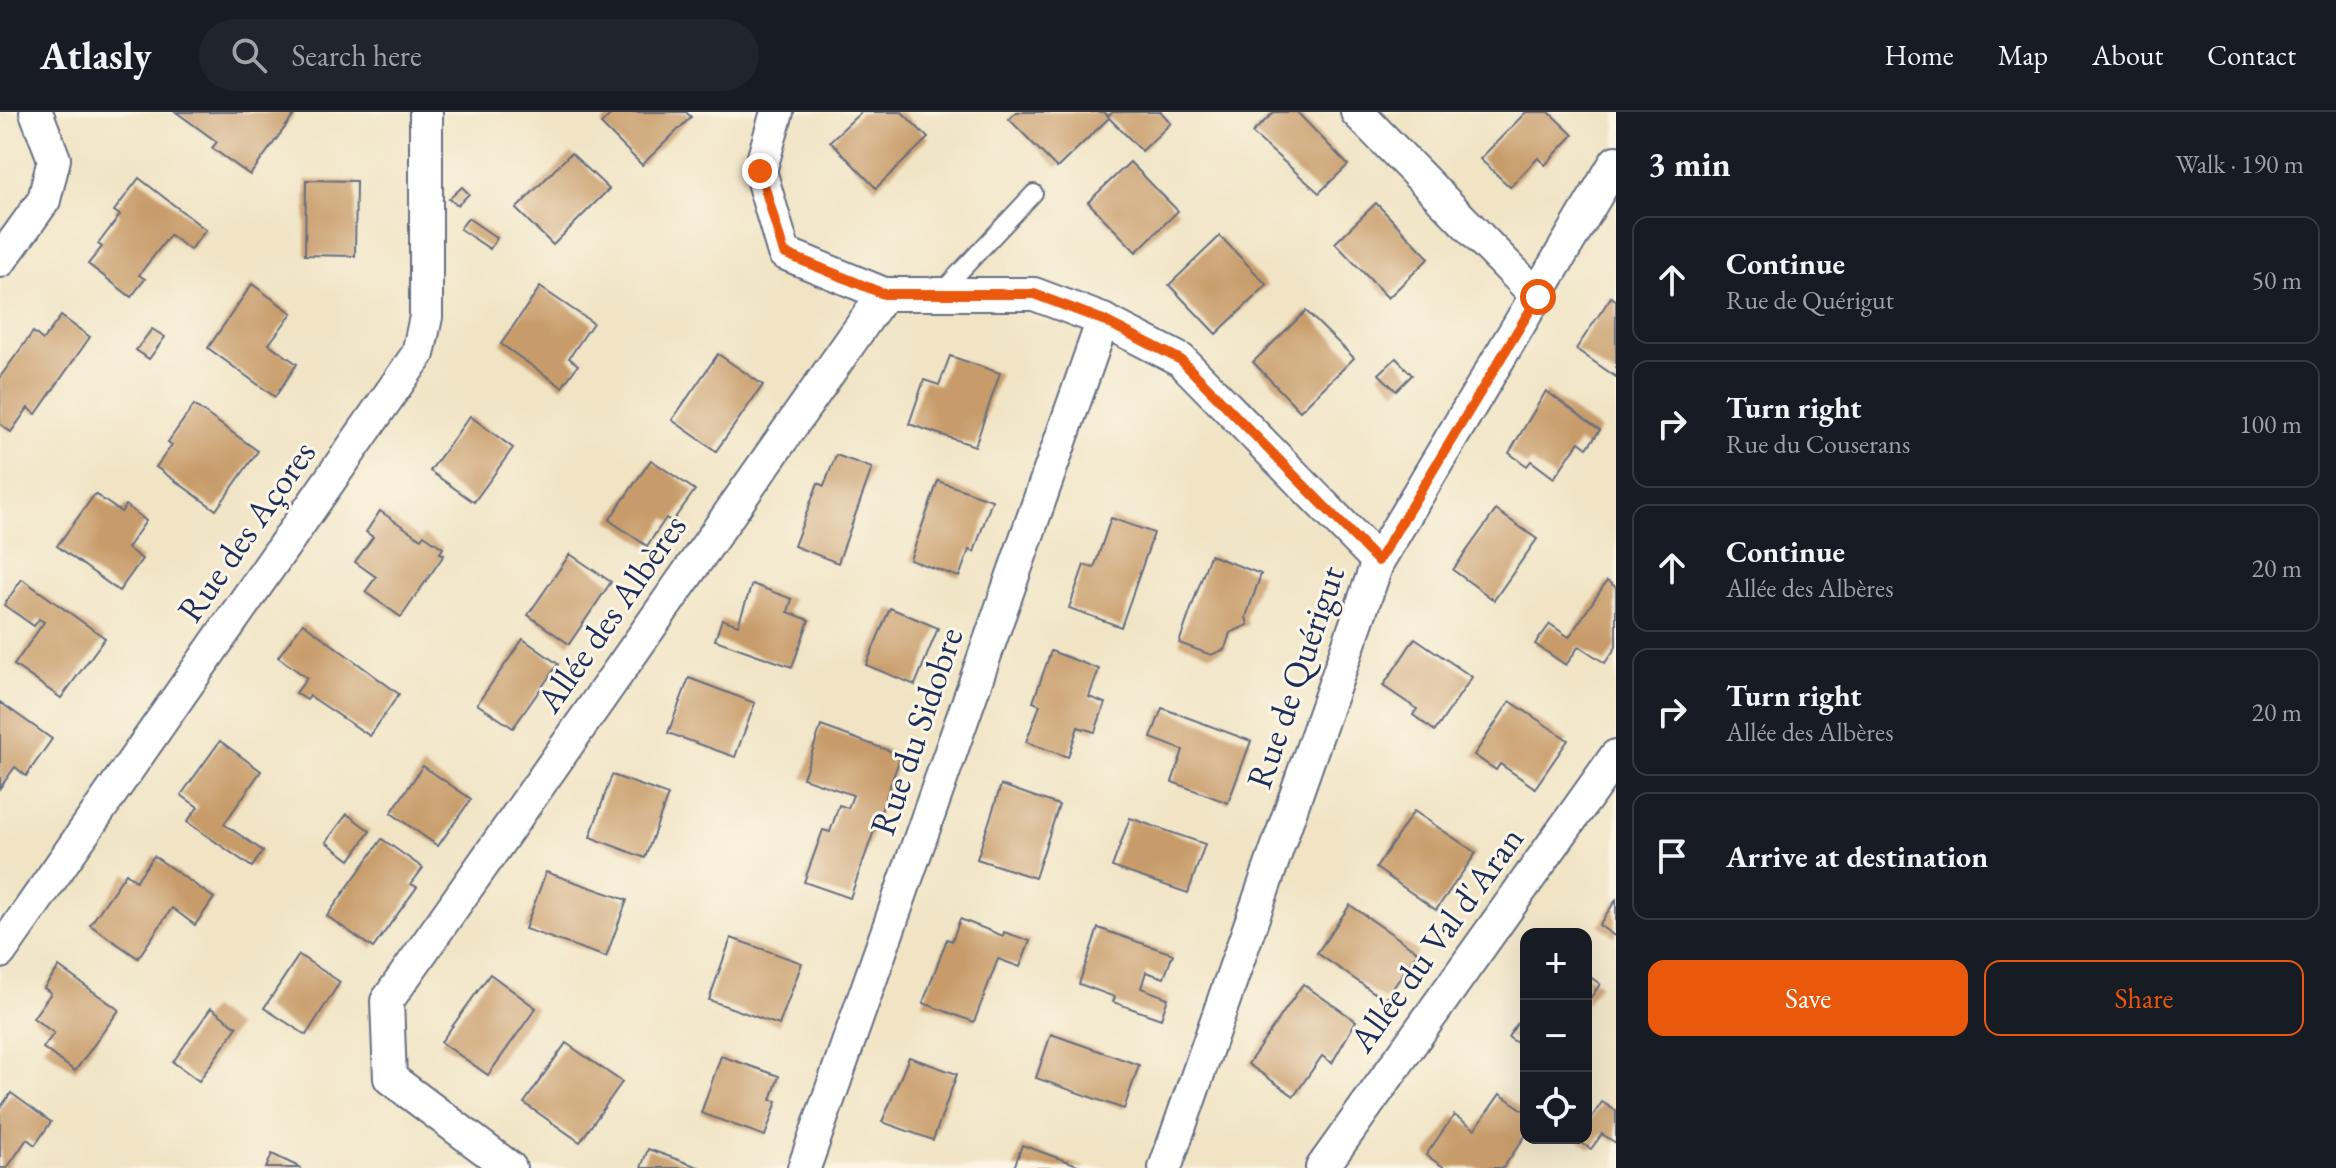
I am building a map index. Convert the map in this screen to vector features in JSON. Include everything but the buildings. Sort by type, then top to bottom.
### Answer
[{"type":"street","points":[[0,261],[44,200],[54,159],[36,112]]},
{"type":"street","name":"Rue des Açores","points":[[0,952],[418,354],[426,317],[426,112]]},
{"type":"street","points":[[777,112],[760,171],[784,253],[884,294],[1034,294],[1103,320],[1181,360],[1378,561]]},
{"type":"street","points":[[1357,112],[1538,297]]},
{"type":"street","name":"Rue de Quérigut","points":[[1165,1168],[1378,561],[1616,162]]},
{"type":"street","name":"Allée des Albères","points":[[510,1168],[390,1078],[387,1001],[884,294]]},
{"type":"street","name":"Rue du Sidobre","points":[[804,1168],[1103,320]]},
{"type":"street","name":"Allée du Val d'Aran","points":[[1322,1168],[1616,756]]},
{"type":"lane","points":[[941,292],[1034,193]]},
{"type":"route","points":[[760,171],[784,253],[884,294],[1034,294],[1103,320],[1181,360],[1378,561],[1538,297]]}]
